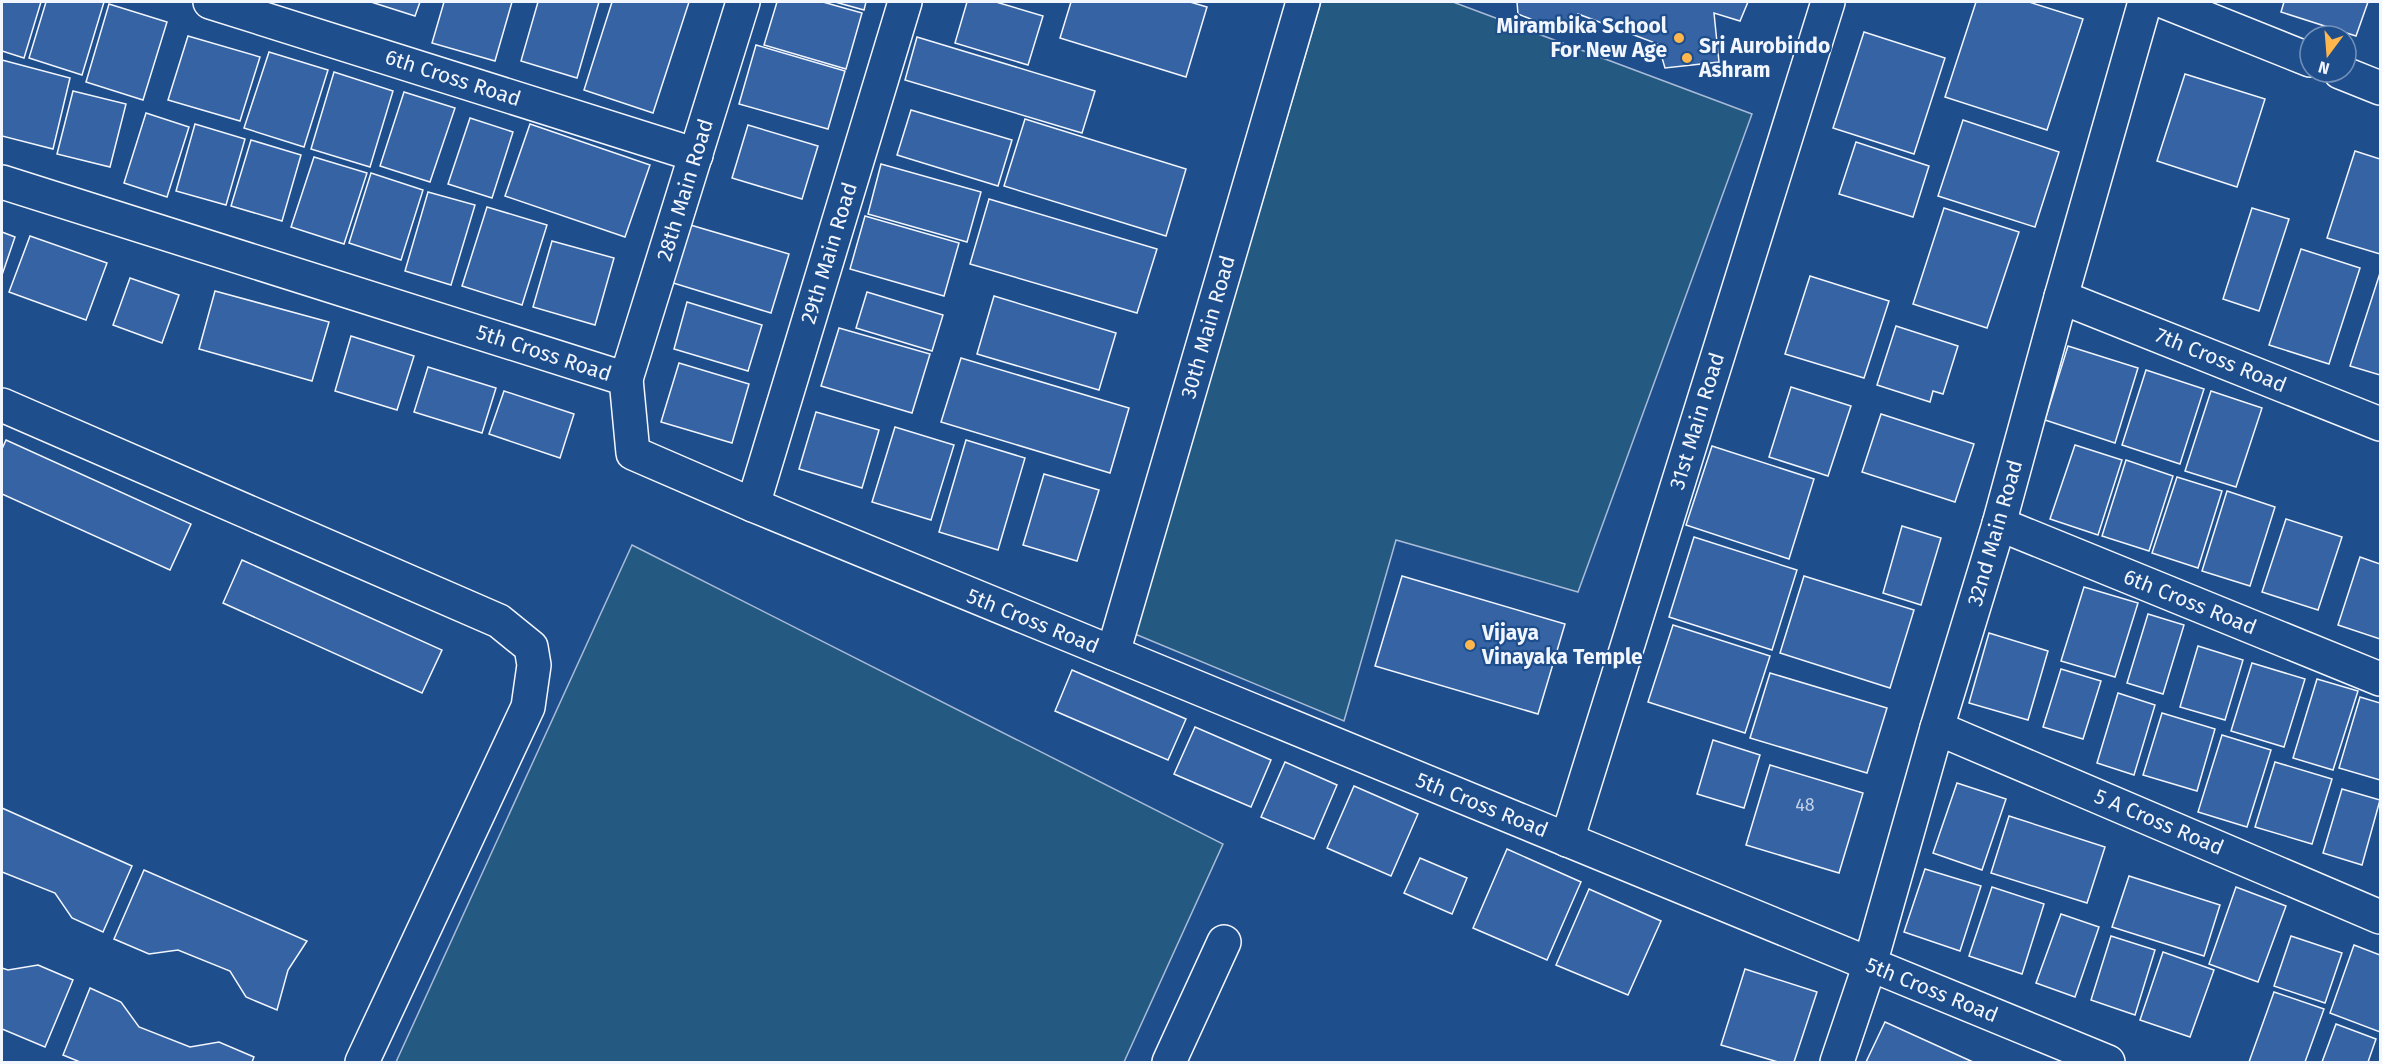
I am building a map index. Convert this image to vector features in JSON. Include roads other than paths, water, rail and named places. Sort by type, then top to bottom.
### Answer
[{"type":"street","name":"6th Cross Road","points":[[210,2],[696,155]]},
{"type":"street","name":"28th Main Road","points":[[626,379],[744,2]]},
{"type":"street","name":"29th Main Road","points":[[753,506],[905,2]]},
{"type":"street","name":"30th Main Road","points":[[1113,653],[1303,2]]},
{"type":"street","name":"31st Main Road","points":[[1567,840],[1828,2]]},
{"type":"street","name":"32nd Main Road","points":[[1837,1062],[1870,964],[1937,728],[2000,524],[2061,297],[2145,2]]},
{"type":"street","points":[[2165,2],[2298,55]]},
{"type":"street","points":[[2358,79],[2380,88]]},
{"type":"street","name":"5th Cross Road","points":[[2,182],[626,379],[633,453],[753,506],[2108,1062]]},
{"type":"street","name":"7th Cross Road","points":[[2061,297],[2380,424]]},
{"type":"street","points":[[2,405],[499,621],[531,647],[534,665],[528,707],[362,1062]]},
{"type":"street","name":"6th Cross Road","points":[[2000,524],[2380,679]]},
{"type":"street","name":"5 A Cross Road","points":[[1937,728],[2380,917]]},
{"type":"street","points":[[1169,1062],[1224,942]]},
{"type":"place","name":"Mirambika School For New Age","points":[[1679,38]]},
{"type":"place","name":"Sri Aurobindo Ashram","points":[[1687,58]]},
{"type":"place","name":"Vijaya Vinayaka Temple","points":[[1470,645]]}]
